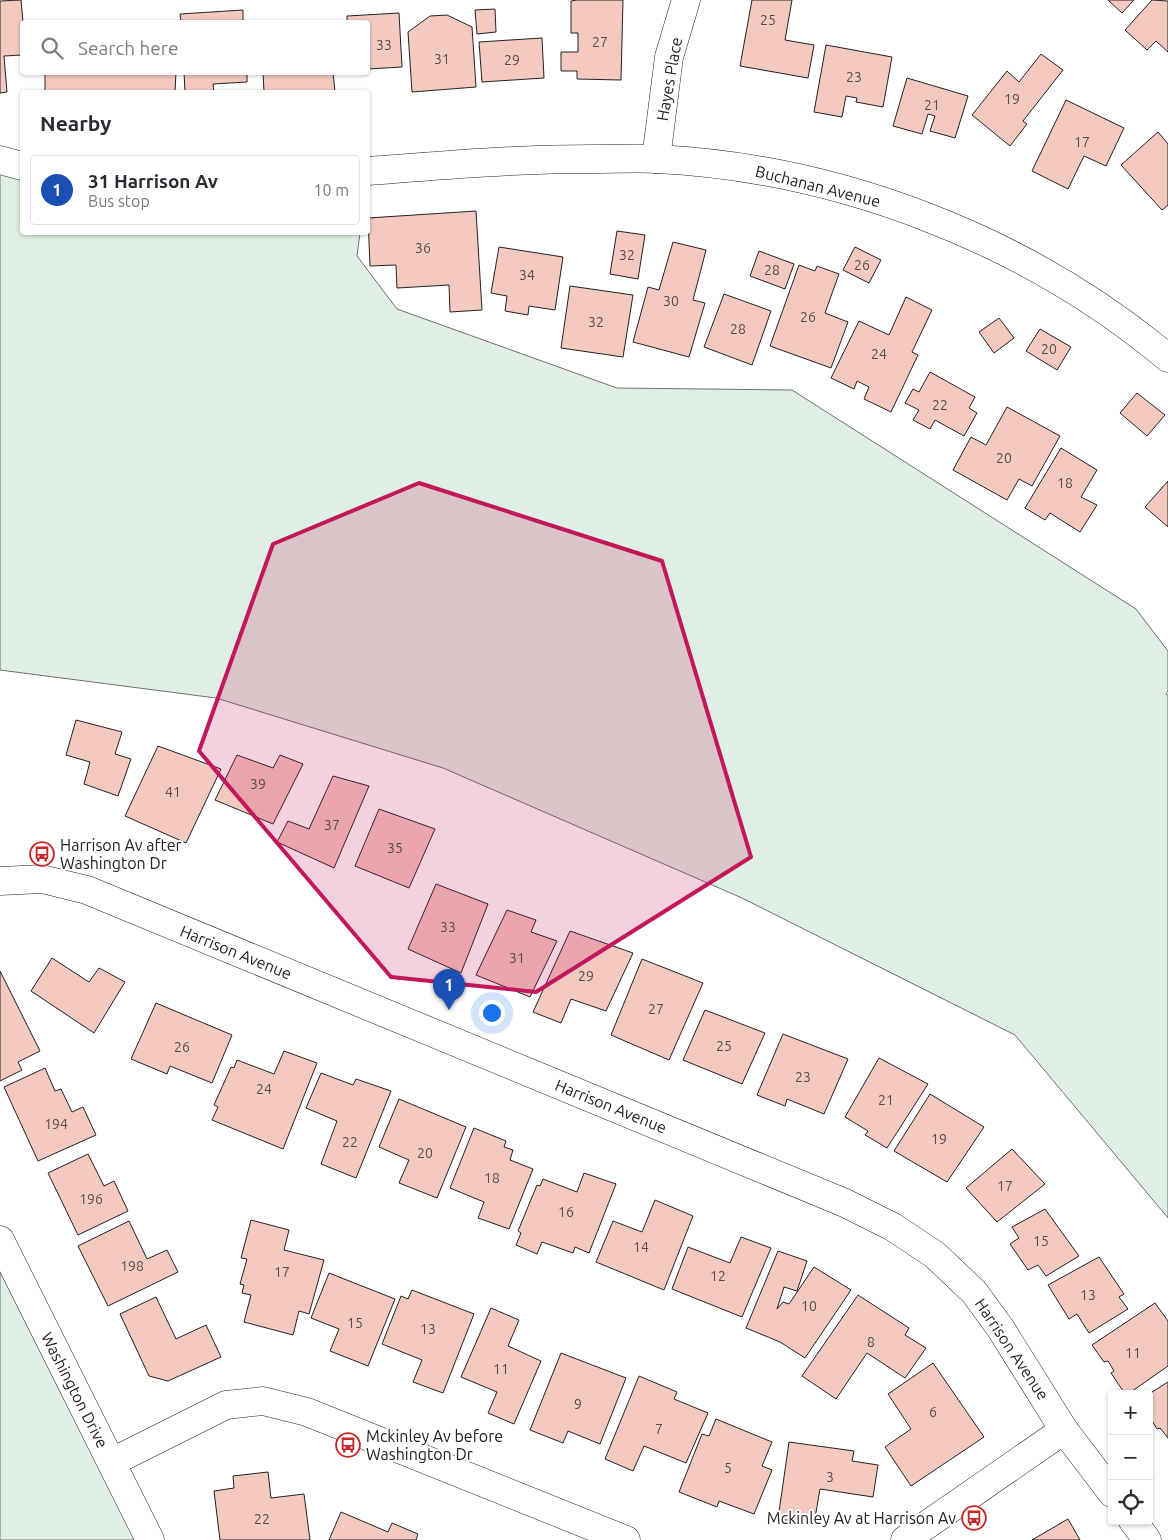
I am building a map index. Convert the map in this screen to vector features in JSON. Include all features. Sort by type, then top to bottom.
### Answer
[{"type":"street","name":"Hayes Place","points":[[656,159],[669,57],[686,0]]},
{"type":"street","name":"Buchanan Avenue","points":[[370,171],[540,159],[656,159],[731,166],[782,174],[842,188],[891,204],[992,245],[1050,276],[1109,313],[1168,358]]},
{"type":"street","points":[[0,160],[20,165]]},
{"type":"street","name":"Harrison Avenue","points":[[0,881],[42,878],[87,890],[844,1203],[893,1227],[936,1255],[974,1292],[1001,1329],[1064,1430],[1108,1488]]},
{"type":"street","name":"Washington Drive","points":[[0,1240],[150,1540]]},
{"type":"street","points":[[112,1462],[226,1405],[263,1401],[307,1412],[626,1540]]},
{"type":"street","points":[[905,1540],[1064,1430]]},
{"type":"street","points":[[1136,1525],[1147,1540]]},
{"type":"highlighted area","points":[[419,483],[662,561],[751,857],[536,992],[391,977],[199,751],[273,544]]},
{"type":"green space","points":[[0,160],[20,165],[20,235],[360,235],[357,256],[397,309],[617,388],[792,390],[1136,609],[1168,651],[1168,691],[1166,694],[1168,695],[1168,1218],[1015,1035],[742,898],[443,768],[216,698],[0,670]]},
{"type":"green space","points":[[0,1240],[150,1540],[0,1540]]},
{"type":"building","points":[[21,0],[23,20],[20,20],[20,55],[4,56],[7,92],[0,93],[0,1]]},
{"type":"building","points":[[623,0],[621,80],[577,79],[577,71],[561,71],[561,52],[578,52],[578,33],[571,33],[571,1]]},
{"type":"building","points":[[752,0],[792,0],[785,40],[814,45],[808,78],[740,66]]},
{"type":"building","points":[[1108,0],[1134,0],[1122,13]]},
{"type":"building","points":[[1152,0],[1168,1],[1168,52],[1156,41],[1147,50],[1125,30]]},
{"type":"building","points":[[495,9],[496,32],[477,34],[475,10]]},
{"type":"building","points":[[243,10],[243,20],[181,20],[180,14]]},
{"type":"building","points":[[399,13],[402,67],[370,69],[370,20],[347,20],[347,16]]},
{"type":"building","points":[[447,15],[472,27],[476,87],[412,92],[408,32],[430,16]]},
{"type":"building","points":[[542,38],[544,78],[482,82],[479,42]]},
{"type":"building","points":[[826,45],[892,57],[883,107],[856,102],[857,98],[846,96],[842,117],[814,112]]},
{"type":"building","points":[[1041,54],[1063,70],[1023,121],[1027,124],[1010,146],[972,115],[1007,71],[1019,82]]},
{"type":"building","points":[[45,75],[176,75],[175,90],[45,90]]},
{"type":"building","points":[[184,75],[247,75],[247,82],[213,84],[214,90],[185,90]]},
{"type":"building","points":[[263,75],[333,75],[335,90],[264,90]]},
{"type":"building","points":[[907,78],[968,96],[955,138],[930,131],[935,116],[928,114],[922,134],[893,126]]},
{"type":"building","points":[[1066,100],[1124,128],[1106,166],[1084,156],[1068,189],[1032,171]]},
{"type":"building","points":[[1158,132],[1168,144],[1168,205],[1162,210],[1121,165]]},
{"type":"building","points":[[476,211],[482,310],[450,312],[449,285],[397,288],[396,265],[370,266],[370,218]]},
{"type":"building","points":[[617,231],[645,235],[638,279],[610,274]]},
{"type":"building","points":[[673,242],[706,250],[693,300],[705,303],[689,357],[633,342],[648,287],[659,290]]},
{"type":"building","points":[[499,247],[563,257],[555,310],[529,306],[528,315],[505,311],[507,296],[491,293]]},
{"type":"building","points":[[855,247],[881,260],[869,283],[843,270]]},
{"type":"building","points":[[759,251],[794,264],[785,289],[750,276]]},
{"type":"building","points":[[799,265],[815,271],[817,266],[839,274],[825,313],[848,322],[831,368],[770,346]]},
{"type":"building","points":[[570,286],[633,295],[623,357],[561,348]]},
{"type":"building","points":[[724,294],[771,311],[752,365],[704,347]]},
{"type":"building","points":[[906,297],[932,310],[912,352],[918,355],[891,412],[864,399],[869,387],[857,381],[854,389],[831,378],[859,321],[889,335]]},
{"type":"building","points":[[999,318],[1014,338],[994,353],[979,332]]},
{"type":"building","points":[[1040,329],[1071,347],[1057,370],[1026,351]]},
{"type":"building","points":[[930,372],[975,397],[969,408],[977,413],[964,436],[935,420],[930,429],[913,420],[919,410],[905,403],[913,389],[919,392]]},
{"type":"building","points":[[1137,393],[1165,415],[1147,436],[1120,413]]},
{"type":"building","points":[[1007,407],[1060,436],[1032,486],[1019,479],[1007,500],[953,470],[971,437],[986,445]]},
{"type":"building","points":[[1061,448],[1097,470],[1081,497],[1097,505],[1080,532],[1050,513],[1045,520],[1025,508]]},
{"type":"building","points":[[1168,481],[1168,527],[1145,507]]},
{"type":"building","points":[[76,720],[122,732],[115,754],[131,759],[118,796],[84,784],[90,762],[66,755]]},
{"type":"building","points":[[158,746],[221,769],[186,843],[125,816]]},
{"type":"building","points":[[237,755],[273,768],[280,755],[303,764],[273,824],[215,800]]},
{"type":"building","points":[[333,776],[369,786],[334,868],[277,842],[288,821],[309,829]]},
{"type":"building","points":[[379,809],[435,829],[409,888],[355,866]]},
{"type":"building","points":[[436,884],[488,904],[461,973],[408,949]]},
{"type":"building","points":[[507,910],[536,920],[531,932],[557,941],[530,997],[476,975]]},
{"type":"building","points":[[570,931],[633,953],[606,1011],[571,999],[561,1023],[533,1012]]},
{"type":"building","points":[[52,958],[89,982],[99,968],[125,982],[94,1033],[31,991]]},
{"type":"building","points":[[642,959],[703,983],[669,1060],[611,1035]]},
{"type":"building","points":[[0,971],[40,1051],[18,1062],[22,1070],[0,1081]]},
{"type":"building","points":[[156,1003],[232,1035],[212,1083],[170,1066],[167,1074],[131,1059]]},
{"type":"building","points":[[705,1010],[765,1033],[742,1084],[683,1060]]},
{"type":"building","points":[[783,1034],[848,1059],[824,1114],[787,1099],[785,1106],[757,1095]]},
{"type":"building","points":[[284,1051],[317,1063],[283,1149],[212,1120],[218,1107],[214,1105],[231,1067],[234,1068],[237,1060],[274,1074]]},
{"type":"building","points":[[879,1058],[928,1084],[887,1148],[865,1135],[868,1131],[845,1117]]},
{"type":"building","points":[[45,1068],[55,1091],[61,1089],[72,1112],[83,1107],[96,1135],[38,1161],[4,1087]]},
{"type":"building","points":[[321,1073],[353,1085],[356,1079],[391,1091],[356,1178],[321,1164],[337,1121],[306,1108]]},
{"type":"building","points":[[930,1094],[984,1127],[947,1182],[894,1151]]},
{"type":"building","points":[[399,1099],[466,1127],[437,1198],[399,1183],[409,1160],[379,1147]]},
{"type":"building","points":[[474,1128],[506,1141],[504,1147],[513,1150],[510,1160],[533,1169],[509,1229],[478,1218],[484,1202],[450,1188]]},
{"type":"building","points":[[1012,1149],[1045,1184],[997,1222],[966,1188]]},
{"type":"building","points":[[88,1154],[104,1186],[114,1181],[128,1211],[78,1235],[48,1173]]},
{"type":"building","points":[[584,1173],[616,1184],[589,1253],[575,1247],[573,1253],[542,1242],[537,1254],[516,1245],[521,1233],[518,1231],[537,1185],[540,1186],[543,1179],[577,1192]]},
{"type":"building","points":[[655,1200],[693,1216],[664,1290],[596,1262],[613,1221],[642,1232]]},
{"type":"building","points":[[1045,1209],[1079,1256],[1046,1276],[1038,1265],[1028,1270],[1010,1244],[1019,1238],[1012,1227]]},
{"type":"building","points":[[251,1220],[289,1230],[284,1250],[324,1260],[309,1314],[299,1311],[293,1335],[244,1322],[251,1295],[242,1293],[244,1285],[240,1284],[247,1259],[241,1258]]},
{"type":"building","points":[[129,1221],[147,1259],[167,1250],[178,1272],[108,1306],[78,1246]]},
{"type":"building","points":[[741,1237],[771,1248],[742,1317],[672,1289],[688,1247],[730,1263]]},
{"type":"building","points":[[778,1251],[807,1261],[797,1291],[784,1287],[777,1309],[783,1302],[789,1304],[814,1267],[851,1290],[805,1358],[780,1342],[746,1328]]},
{"type":"building","points":[[1099,1257],[1124,1294],[1119,1297],[1128,1309],[1089,1333],[1077,1314],[1069,1319],[1048,1285]]},
{"type":"building","points":[[329,1273],[395,1299],[368,1366],[330,1351],[339,1329],[311,1318]]},
{"type":"building","points":[[412,1290],[474,1314],[443,1393],[413,1382],[422,1360],[382,1344],[401,1296],[408,1299]]},
{"type":"building","points":[[858,1295],[909,1328],[905,1335],[926,1348],[905,1378],[867,1353],[836,1399],[802,1376]]},
{"type":"building","points":[[156,1297],[176,1339],[206,1325],[221,1357],[168,1381],[149,1376],[120,1314]]},
{"type":"building","points":[[1155,1303],[1168,1321],[1168,1366],[1134,1390],[1122,1390],[1111,1373],[1114,1371],[1108,1361],[1104,1362],[1092,1345]]},
{"type":"building","points":[[491,1308],[519,1320],[508,1346],[541,1361],[514,1424],[488,1413],[497,1392],[461,1377]]},
{"type":"building","points":[[561,1353],[626,1378],[600,1444],[568,1431],[563,1443],[530,1430]]},
{"type":"building","points":[[933,1363],[984,1437],[911,1486],[885,1447],[911,1429],[888,1394]]},
{"type":"building","points":[[639,1376],[677,1392],[674,1399],[708,1413],[686,1463],[644,1446],[633,1471],[605,1459]]},
{"type":"building","points":[[1168,1382],[1168,1438],[1160,1428],[1157,1429],[1153,1422],[1153,1391]]},
{"type":"building","points":[[716,1419],[772,1442],[762,1466],[772,1470],[754,1514],[719,1501],[717,1507],[679,1492],[702,1434],[709,1436]]},
{"type":"building","points":[[789,1442],[854,1451],[852,1461],[878,1465],[873,1497],[820,1489],[814,1524],[778,1519]]},
{"type":"building","points":[[268,1472],[271,1498],[304,1494],[310,1540],[220,1540],[214,1491],[234,1488],[233,1476]]},
{"type":"building","points":[[341,1512],[388,1532],[392,1523],[418,1534],[416,1540],[329,1540]]},
{"type":"building","points":[[1068,1519],[1080,1540],[1032,1540]]},
{"type":"place","name":"Harrison Av after Washington Dr","points":[[42,854]]},
{"type":"place","name":"31 Harrison Av","points":[[449,1010]]},
{"type":"place","name":"Mckinley Av before Washington Dr","points":[[348,1445]]},
{"type":"place","name":"Mckinley Av at Harrison Av","points":[[974,1518]]}]
